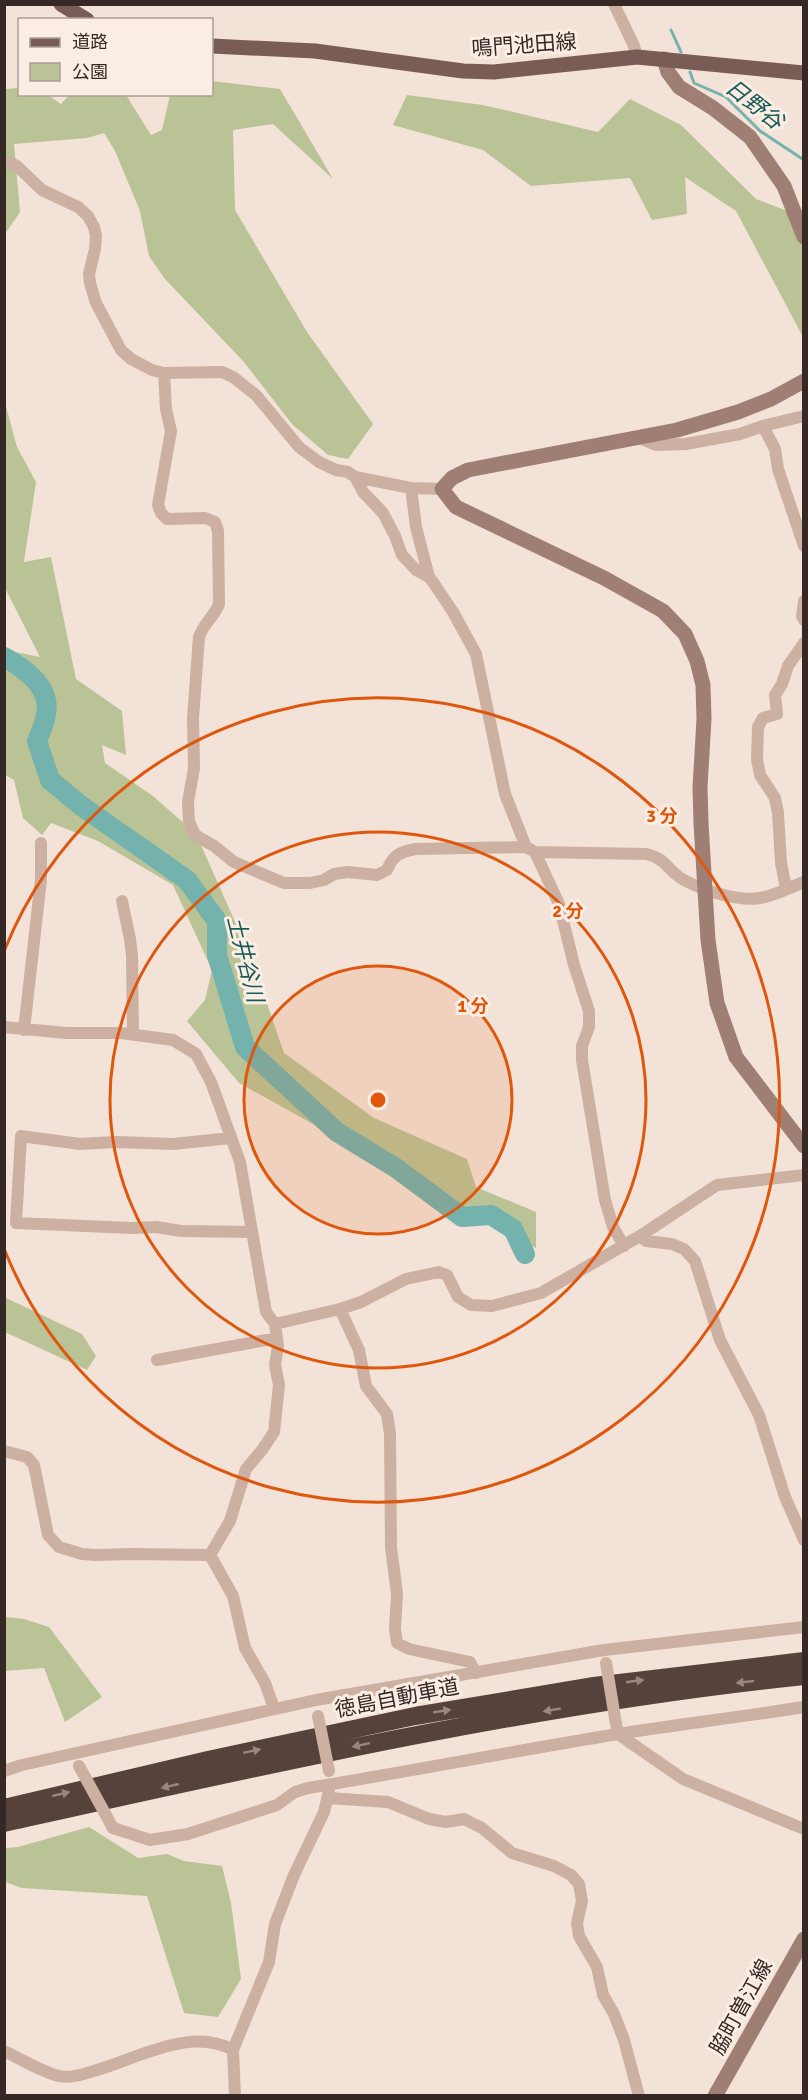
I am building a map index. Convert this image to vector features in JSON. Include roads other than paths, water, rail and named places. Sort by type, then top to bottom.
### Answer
[{"type":"highway","name":"徳島自動車道","points":[[4,1808],[208,1760],[414,1716],[594,1686],[804,1660]]},
{"type":"highway","name":"徳島自動車道","points":[[4,1823],[418,1733],[597,1703],[736,1683],[804,1676]]},
{"type":"main road","points":[[61,4],[84,18]]},
{"type":"main road","name":"鳴門池田線","points":[[213,46],[315,51],[463,71],[494,72],[637,57],[804,73]]},
{"type":"street","points":[[614,4],[637,57]]},
{"type":"street","points":[[664,59],[668,72],[679,87],[713,108],[750,137],[784,186],[804,237]]},
{"type":"street","points":[[4,163],[17,166],[42,190],[78,207],[88,216],[96,236],[89,274],[96,303],[121,350],[131,359],[152,370],[164,373],[222,372],[233,377],[256,394],[299,447],[319,462],[336,470],[348,472],[355,477],[411,488],[442,489],[452,478],[468,470],[639,438],[738,412],[771,399],[804,381]]},
{"type":"street","points":[[164,373],[166,409],[171,431],[158,505],[160,513],[167,519],[205,518],[214,522],[218,531],[219,604],[215,614],[202,627],[199,637],[193,718],[194,768],[188,802],[189,821],[195,835],[234,862],[284,883],[309,883],[324,880],[334,873],[377,875],[387,870],[392,859],[400,852],[415,849],[646,854],[657,856],[682,879],[704,889],[732,896],[759,899],[804,882]]},
{"type":"street","points":[[639,438],[656,446],[686,444],[740,435],[763,426],[804,416]]},
{"type":"street","points":[[763,426],[775,448],[778,470],[804,546]]},
{"type":"street","points":[[355,477],[363,492],[383,513],[402,555],[416,570],[429,577]]},
{"type":"street","points":[[411,488],[416,527],[429,577],[453,612],[476,654],[505,794],[559,904],[574,965],[589,1011],[589,1027],[582,1046],[582,1060],[605,1200],[613,1227],[624,1246]]},
{"type":"street","points":[[442,489],[456,507],[604,578],[663,611],[685,634],[697,661],[703,685],[704,719],[700,787],[704,889],[708,940],[717,1003],[736,1057],[804,1146]]},
{"type":"street","points":[[804,601],[802,606],[804,620]]},
{"type":"street","points":[[786,888],[781,863],[775,798],[760,774],[758,727],[763,718],[777,714],[775,695],[782,684],[788,666],[804,643]]},
{"type":"street","points":[[24,1030],[40,879],[41,843]]},
{"type":"street","points":[[122,901],[132,956],[133,1034]]},
{"type":"street","points":[[4,1028],[66,1033],[133,1034],[173,1040],[196,1054],[211,1082],[240,1162],[266,1312],[275,1324],[277,1338],[275,1365],[279,1385],[274,1432],[246,1469],[230,1521],[210,1555]]},
{"type":"street","points":[[231,1138],[173,1144],[116,1142],[80,1144],[21,1136],[16,1223],[156,1227],[181,1232],[252,1232]]},
{"type":"street","points":[[275,1324],[340,1309],[361,1302],[406,1280],[439,1272],[447,1275],[458,1297],[471,1305],[492,1306],[541,1293],[624,1246],[717,1185],[804,1175]]},
{"type":"street","points":[[640,1236],[646,1241],[672,1244],[684,1249],[695,1261],[720,1340],[759,1415],[785,1497],[804,1540]]},
{"type":"street","points":[[340,1309],[359,1350],[366,1386],[387,1414],[390,1434],[391,1547],[397,1594],[395,1628],[397,1643],[409,1649],[470,1662],[476,1673]]},
{"type":"street","points":[[157,1360],[277,1338]]},
{"type":"street","points":[[4,1451],[27,1457],[34,1465],[48,1535],[59,1547],[82,1554],[97,1555],[210,1555]]},
{"type":"street","points":[[210,1555],[233,1596],[245,1647],[265,1683],[274,1708]]},
{"type":"street","points":[[4,1771],[74,1753],[315,1700],[604,1650],[804,1627]]},
{"type":"street","points":[[604,1650],[618,1734],[683,1779],[804,1829]]},
{"type":"street","points":[[235,2096],[232,2050],[269,1962],[275,1924],[328,1798],[330,1784],[315,1700]]},
{"type":"street","points":[[74,1753],[113,1828],[150,1840],[188,1834],[277,1805],[295,1792],[330,1784],[401,1773],[481,1756],[804,1707]]},
{"type":"street","points":[[328,1798],[388,1802],[429,1819],[446,1822],[464,1819],[482,1828],[512,1853],[554,1866],[571,1875],[579,1884],[582,1901],[577,1923],[579,1936],[597,1967],[603,1995],[614,2014],[624,2040],[639,2096]]},
{"type":"street","name":"脇町曽江線","points":[[715,2096],[804,1939]]},
{"type":"street","points":[[4,2051],[60,2076],[84,2074],[187,2041],[224,2045],[232,2050]]},
{"type":"waterway","name":"日野谷","points":[[671,30],[681,52]]},
{"type":"waterway","name":"日野谷","points":[[690,72],[694,83],[726,97],[760,131],[804,160]]},
{"type":"waterway","name":"土井谷川","points":[[4,657],[29,674],[44,693],[47,711],[37,741],[50,780],[80,805],[187,880],[217,921],[217,955],[245,1047],[337,1132],[396,1168],[462,1217],[491,1215],[513,1229],[525,1254]]}]
